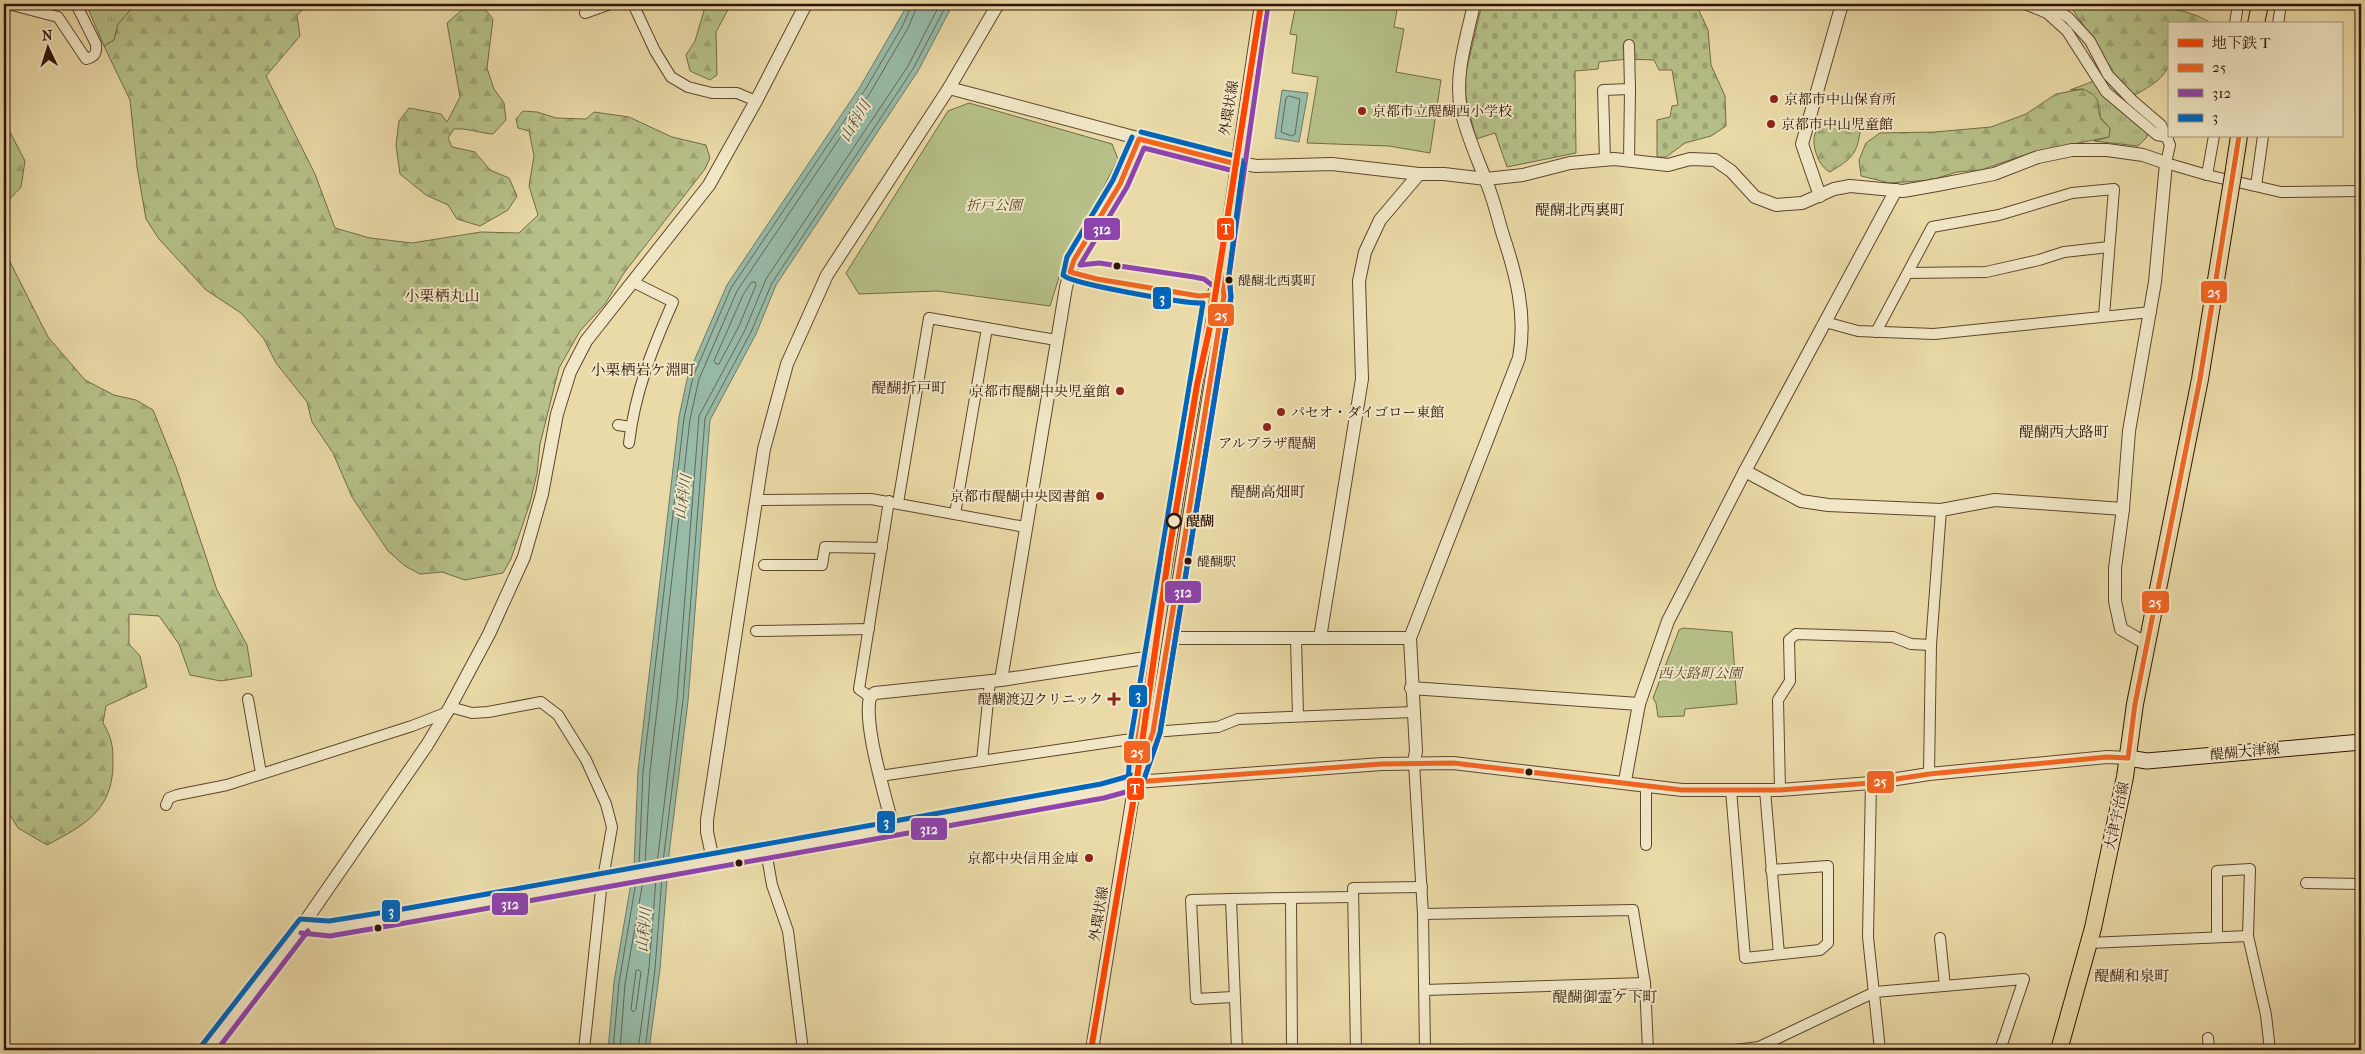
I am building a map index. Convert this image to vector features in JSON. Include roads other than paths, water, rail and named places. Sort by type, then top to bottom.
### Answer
[{"type":"main road","points":[[2256,22],[2260,4]]},
{"type":"main road","name":"大津宇治線","points":[[2059,1050],[2089,943],[2128,758],[2135,704],[2200,379],[2238,138]]},
{"type":"main road","name":"醍醐大津線","points":[[2128,758],[2147,760],[2361,742]]},
{"type":"street","points":[[8,4],[58,17],[86,59],[93,57],[97,52],[96,44],[76,4]]},
{"type":"street","points":[[585,13],[610,4]]},
{"type":"street","points":[[633,4],[655,51],[671,77],[688,87],[712,93],[737,93],[756,100]]},
{"type":"street","points":[[208,1050],[302,926],[449,710],[489,634],[524,557],[542,494],[557,414],[570,372],[586,341],[708,185],[756,100],[806,4]]},
{"type":"street","points":[[713,860],[707,832],[707,820],[764,449],[787,364],[827,275],[949,88],[998,4]]},
{"type":"street","name":"外環状線","points":[[1135,782],[1152,732],[1170,638],[1224,296],[1221,276],[1260,4]]},
{"type":"street","points":[[1425,1050],[1423,914],[1414,763],[1416,752],[1411,688],[1410,638],[1519,358],[1522,341],[1522,311],[1516,276],[1486,179],[1470,141],[1460,108],[1459,77],[1474,4]]},
{"type":"street","points":[[1820,196],[1802,144],[1842,4]]},
{"type":"street","points":[[2025,4],[2047,13],[2067,31],[2106,92],[2157,135],[2168,137]]},
{"type":"street","points":[[2048,4],[2069,18],[2090,41],[2108,75],[2132,100],[2162,125],[2168,137]]},
{"type":"street","points":[[2235,22],[2238,4]]},
{"type":"street","points":[[2278,22],[2281,4]]},
{"type":"street","points":[[1629,44],[1629,161]]},
{"type":"street","points":[[949,88],[1236,164],[1256,166],[1332,164],[1419,174],[1444,174],[1486,179],[1523,175],[1570,163],[1605,160],[1668,165],[1690,159],[1715,160],[1731,172],[1755,197],[1776,205],[1802,204],[1834,189],[1850,186],[1896,190],[1937,186],[1994,174],[2038,157],[2072,150],[2107,150],[2143,155],[2207,176],[2281,192],[2361,191]]},
{"type":"street","points":[[1605,160],[1603,90],[1630,89]]},
{"type":"street","points":[[2147,644],[2121,628],[2115,601],[2115,568],[2123,509],[2129,431],[2150,312],[2166,163],[2170,145],[2168,138]]},
{"type":"street","points":[[2207,176],[2214,138]]},
{"type":"street","points":[[2256,186],[2262,138]]},
{"type":"street","points":[[982,761],[995,680],[1025,527],[1066,287],[1074,260],[1137,151],[1139,139]]},
{"type":"street","points":[[1320,638],[1362,378],[1359,281],[1365,252],[1380,220],[1419,174]]},
{"type":"street","points":[[1876,332],[1932,227],[1999,215],[2072,193],[2114,189],[2104,316]]},
{"type":"street","points":[[1625,781],[1639,704],[1661,638],[1746,471],[1896,190]]},
{"type":"street","points":[[1908,273],[1986,272],[2039,260],[2064,252],[2109,247]]},
{"type":"street","name":"外環状線","points":[[1092,1050],[1135,782],[1138,738],[1212,295],[1221,276]]},
{"type":"street","points":[[629,443],[631,427],[649,354],[673,302],[634,282]]},
{"type":"street","points":[[1826,322],[1858,331],[1934,334],[2150,312]]},
{"type":"street","points":[[870,698],[859,689],[868,630],[882,548],[894,502],[929,318],[1056,340]]},
{"type":"street","points":[[955,514],[987,328]]},
{"type":"street","points":[[618,425],[631,427]]},
{"type":"street","points":[[1746,471],[1802,501],[1828,505],[1941,510],[1994,500],[2123,509]]},
{"type":"street","points":[[756,500],[871,499],[1025,527]]},
{"type":"street","points":[[1930,774],[1931,645],[1941,510]]},
{"type":"street","points":[[764,565],[822,565],[825,547],[882,548]]},
{"type":"street","points":[[756,630],[868,630]]},
{"type":"street","points":[[1780,790],[1778,700],[1790,681],[1789,640],[1796,634],[1823,634],[1893,637],[1911,644],[1931,645]]},
{"type":"street","points":[[1170,638],[1410,638]]},
{"type":"street","points":[[1296,638],[1298,716]]},
{"type":"street","points":[[870,698],[882,691],[995,680],[1152,657]]},
{"type":"street","points":[[1411,688],[1639,704]]},
{"type":"street","points":[[870,698],[868,710],[880,776],[893,828]]},
{"type":"street","points":[[248,699],[261,773]]},
{"type":"street","points":[[166,805],[169,798],[177,795],[227,785],[412,726],[449,710],[472,713],[488,712],[541,702],[558,715],[586,760],[606,804],[612,827],[584,1050]]},
{"type":"street","points":[[1152,732],[1218,727],[1238,719],[1413,712]]},
{"type":"street","points":[[880,776],[1138,738]]},
{"type":"street","points":[[302,926],[329,929],[1103,791],[1135,782],[1382,764],[1453,763],[1625,781],[1682,790],[1780,790],[2106,757],[2128,758]]},
{"type":"street","points":[[1871,782],[1868,937],[1880,1050]]},
{"type":"street","points":[[1646,785],[1646,844]]},
{"type":"street","points":[[1732,790],[1745,958],[1820,950],[1828,943],[1828,866],[1771,870]]},
{"type":"street","points":[[1765,790],[1779,954]]},
{"type":"street","points":[[766,851],[772,885],[788,931],[803,1050]]},
{"type":"street","points":[[2217,937],[2216,870],[2250,869],[2248,936],[2266,1015],[2270,1050]]},
{"type":"street","points":[[2306,883],[2361,884]]},
{"type":"street","points":[[1356,1050],[1353,888],[1422,887]]},
{"type":"street","points":[[1233,997],[1196,999],[1191,900],[1353,897]]},
{"type":"street","points":[[1291,898],[1292,1050]]},
{"type":"street","points":[[1231,899],[1233,997],[1237,1050]]},
{"type":"street","points":[[1423,914],[1634,910],[1645,983],[1648,1050]]},
{"type":"street","points":[[2089,943],[2248,936]]},
{"type":"street","points":[[1940,938],[1945,986]]},
{"type":"street","points":[[1735,1050],[1759,1047],[1875,992],[2024,979],[2000,1050]]},
{"type":"street","points":[[1425,990],[1645,983]]},
{"type":"street","points":[[2208,1038],[2209,1050]]},
{"type":"water","name":"山科川","points":[[908,4],[953,4],[918,71],[776,285],[756,334],[710,420],[688,701],[669,854],[660,969],[649,1050],[608,1050],[614,982],[634,866],[638,771],[679,417],[688,375],[727,285],[860,87]]},
{"type":"water","points":[[1282,90],[1308,93],[1299,142],[1275,138]]},
{"type":"metro line","name":"T","points":[[1091,1050],[1136,785],[1169,552],[1197,385],[1211,322],[1261,4]]},
{"type":"place","name":"京都市中山保育所","points":[[1774,99]]},
{"type":"place","name":"京都市立醍醐西小学校","points":[[1362,111]]},
{"type":"place","name":"京都市中山児童館","points":[[1771,124]]},
{"type":"place","name":"醍醐北西裏町","points":[[1229,280]]},
{"type":"place","name":"京都市醍醐中央児童館","points":[[1120,391]]},
{"type":"place","name":"パセオ・ダイゴロー東館","points":[[1281,412]]},
{"type":"place","name":"アルプラザ醍醐","points":[[1267,427]]},
{"type":"place","name":"京都市醍醐中央図書館","points":[[1100,496]]},
{"type":"place","name":"醍醐","points":[[1174,521]]},
{"type":"place","name":"醍醐駅","points":[[1188,561]]},
{"type":"place","name":"醍醐渡辺クリニック","points":[[1114,699]]},
{"type":"place","name":"京都中央信用金庫","points":[[1089,858]]},
{"type":"district","name":"醍醐北西裏町","points":[[1580,210]]},
{"type":"district","name":"小栗栖丸山","points":[[442,296]]},
{"type":"district","name":"小栗栖岩ケ淵町","points":[[643,370]]},
{"type":"district","name":"醍醐折戸町","points":[[909,388]]},
{"type":"district","name":"醍醐西大路町","points":[[2064,432]]},
{"type":"district","name":"醍醐高畑町","points":[[1268,492]]},
{"type":"district","name":"醍醐和泉町","points":[[2132,976]]},
{"type":"district","name":"醍醐御霊ケ下町","points":[[1605,997]]},
{"type":"park label","name":"折戸公園","points":[[994,205]]},
{"type":"park label","name":"西大路町公園","points":[[1700,673]]}]
